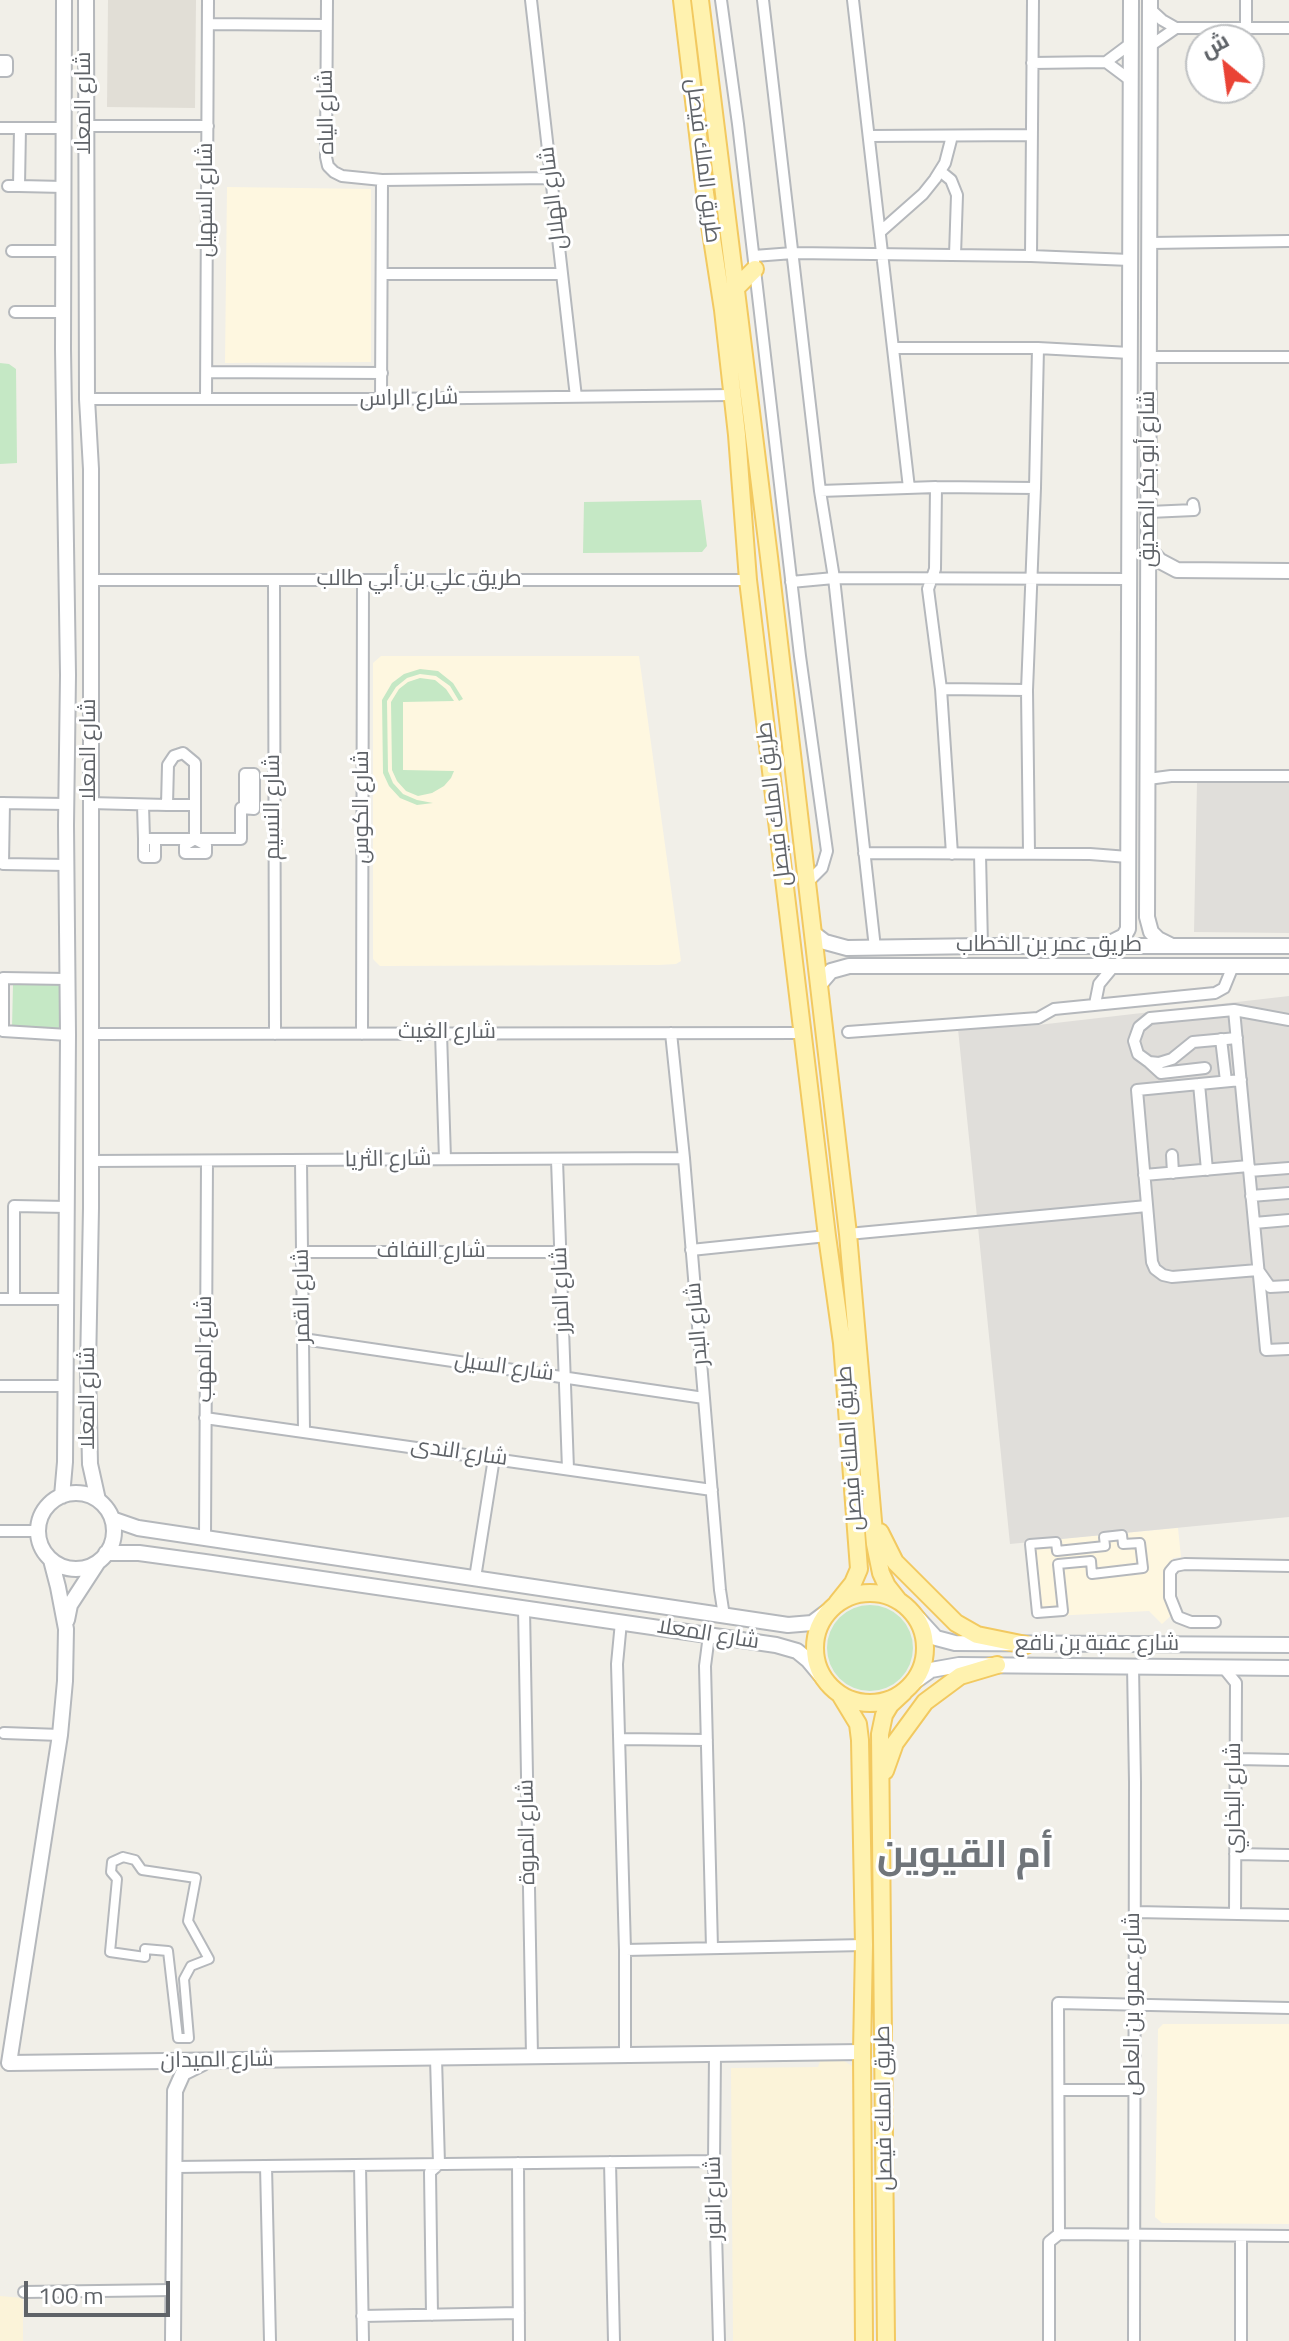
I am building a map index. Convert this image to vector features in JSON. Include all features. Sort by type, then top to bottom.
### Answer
[{"type":"main road","name":"طريق الملك فيصل","points":[[682,0],[705,193],[723,310],[737,435],[748,580],[843,1352],[859,1569],[853,1583],[833,1607]]},
{"type":"main road","name":"طريق الملك فيصل","points":[[700,0],[848,1234],[875,1544],[881,1573],[898,1600]]},
{"type":"main road","points":[[736,288],[755,262]]},
{"type":"main road","points":[[732,395],[740,395],[743,401],[757,507],[769,557]]},
{"type":"main road","points":[[874,1514],[895,1562],[956,1623],[977,1635],[1026,1645]]},
{"type":"main road","points":[[884,1594],[898,1600],[915,1615],[923,1631],[923,1666],[909,1687],[890,1700],[874,1704],[857,1703],[841,1696],[823,1678],[815,1662],[814,1644],[819,1626],[833,1607],[852,1596],[884,1594]]},
{"type":"main road","points":[[882,1788],[895,1743],[925,1702],[960,1676],[997,1665]]},
{"type":"main road","name":"طريق الملك فيصل","points":[[886,2341],[880,1734],[884,1715],[890,1705],[909,1687]]},
{"type":"main road","name":"طريق الملك فيصل","points":[[841,1696],[858,1724],[860,1740],[864,1945],[864,2341]]},
{"type":"street","name":"شارع المعلا","points":[[62,1496],[66,1386],[68,1035],[64,0]]},
{"type":"street","name":"شارع المعلا","points":[[86,0],[86,317],[91,469],[88,1369],[90,1464],[98,1500]]},
{"type":"street","name":"شارع السهيل","points":[[206,399],[208,0]]},
{"type":"street","name":"شارع الياه","points":[[327,0],[327,162],[331,169],[338,174],[382,180],[551,178]]},
{"type":"street","name":"شارع الهلال","points":[[531,0],[576,397]]},
{"type":"street","points":[[721,0],[755,262],[791,582],[827,851],[822,868],[807,883]]},
{"type":"street","points":[[763,0],[820,491],[834,578],[875,948]]},
{"type":"street","points":[[853,0],[909,488]]},
{"type":"street","points":[[1031,256],[1033,0]]},
{"type":"street","name":"شارع أبو بكر الصديق","points":[[1106,945],[1124,936],[1128,929],[1131,0]]},
{"type":"street","points":[[1246,0],[1246,24]]},
{"type":"street","points":[[1150,4],[1162,20],[1176,28],[1185,28]]},
{"type":"street","name":"شارع أبو بكر الصديق","points":[[1150,4],[1147,917],[1151,932],[1172,946]]},
{"type":"street","points":[[208,24],[326,25]]},
{"type":"street","points":[[1150,46],[1176,28]]},
{"type":"street","points":[[1265,28],[1289,28]]},
{"type":"street","points":[[1106,62],[1130,44]]},
{"type":"street","points":[[0,61],[7,61],[7,71],[0,71]]},
{"type":"street","points":[[1032,63],[1106,62],[1130,80]]},
{"type":"street","points":[[85,126],[208,126]]},
{"type":"street","points":[[0,128],[64,128]]},
{"type":"street","points":[[20,128],[14,186],[64,180],[75,170],[78,177],[80,309],[86,317]]},
{"type":"street","points":[[869,136],[1032,135]]},
{"type":"street","points":[[880,232],[923,194],[940,171],[952,136]]},
{"type":"street","points":[[940,171],[951,180],[957,195],[955,255]]},
{"type":"street","points":[[381,399],[382,180]]},
{"type":"street","points":[[1150,243],[1289,241]]},
{"type":"street","points":[[12,251],[64,251]]},
{"type":"street","points":[[755,262],[793,253],[1130,260]]},
{"type":"street","points":[[382,274],[562,274]]},
{"type":"street","points":[[15,312],[63,312]]},
{"type":"street","points":[[894,348],[1038,348],[1130,353]]},
{"type":"street","points":[[1029,853],[1027,690],[1038,348]]},
{"type":"street","points":[[1150,357],[1289,357]]},
{"type":"street","points":[[207,372],[382,373]]},
{"type":"street","name":"شارع الراس","points":[[87,399],[732,395]]},
{"type":"street","points":[[1129,430],[1133,420],[1139,421],[1142,426],[1142,482],[1149,512]]},
{"type":"street","points":[[936,487],[935,569],[928,589],[941,689],[952,854]]},
{"type":"street","points":[[820,491],[1035,488]]},
{"type":"street","points":[[1148,548],[1160,561],[1177,570]]},
{"type":"street","points":[[1148,599],[1159,579],[1177,570],[1289,571]]},
{"type":"street","points":[[791,582],[834,578],[1128,579]]},
{"type":"street","points":[[66,579],[72,598],[72,695],[75,702],[80,703],[90,696]]},
{"type":"street","name":"طريق علي بن أبي طالب","points":[[91,580],[748,580]]},
{"type":"street","name":"شارع النسيم","points":[[274,580],[275,1034]]},
{"type":"street","name":"شارع الكوس","points":[[362,1034],[363,580]]},
{"type":"street","points":[[1129,651],[1134,675],[1134,732],[1137,736],[1143,736],[1148,731]]},
{"type":"street","points":[[941,689],[1027,690]]},
{"type":"street","points":[[167,805],[168,765],[174,756],[183,753],[195,763],[195,839]]},
{"type":"street","points":[[1148,779],[1171,776],[1289,776]]},
{"type":"street","points":[[67,865],[3,864],[2,803],[195,805]]},
{"type":"street","points":[[143,805],[149,839],[241,839],[241,808],[245,808]]},
{"type":"street","points":[[864,853],[1029,853],[1128,857]]},
{"type":"street","points":[[980,854],[982,946]]},
{"type":"street","name":"طريق عمر بن الخطاب","points":[[813,933],[839,947],[875,948],[1289,946]]},
{"type":"street","points":[[952,946],[946,954],[952,966]]},
{"type":"street","name":"طريق عمر بن الخطاب","points":[[819,985],[831,971],[843,966],[1289,966]]},
{"type":"street","points":[[848,1032],[1038,1018],[1054,1009],[1215,993],[1224,988],[1233,966]]},
{"type":"street","points":[[1083,967],[1096,991]]},
{"type":"street","points":[[1095,1004],[1102,977],[1113,967]]},
{"type":"street","points":[[67,979],[3,978],[3,1031],[68,1035]]},
{"type":"street","points":[[1234,1010],[1266,1350],[1289,1349]]},
{"type":"street","points":[[1205,1068],[1161,1073],[1138,1054],[1134,1041],[1139,1027],[1150,1018],[1234,1010],[1289,1020]]},
{"type":"street","points":[[441,1033],[445,1159]]},
{"type":"street","name":"شارع البدر","points":[[671,1033],[724,1616]]},
{"type":"street","name":"شارع الغيث","points":[[91,1034],[803,1033]]},
{"type":"street","points":[[1149,1062],[1172,1059],[1193,1042],[1237,1038]]},
{"type":"street","points":[[1221,1039],[1226,1081]]},
{"type":"street","points":[[1241,1080],[1137,1090],[1144,1175],[1155,1269],[1172,1277],[1258,1270]]},
{"type":"street","points":[[1199,1084],[1207,1170]]},
{"type":"street","points":[[1172,1155],[1173,1173]]},
{"type":"street","name":"شارع الثريا","points":[[91,1161],[684,1158]]},
{"type":"street","name":"شارع المزر","points":[[557,1160],[568,1469]]},
{"type":"street","name":"شارع المهب","points":[[205,1537],[207,1161]]},
{"type":"street","name":"شارع القمر","points":[[301,1161],[304,1431]]},
{"type":"street","points":[[1144,1175],[1289,1168]]},
{"type":"street","points":[[1251,1196],[1289,1193]]},
{"type":"street","points":[[14,1299],[14,1206],[67,1207]]},
{"type":"street","points":[[848,1234],[1147,1206]]},
{"type":"street","points":[[1254,1223],[1289,1220]]},
{"type":"street","points":[[691,1250],[827,1236]]},
{"type":"street","name":"شارع النفاف","points":[[302,1252],[560,1252]]},
{"type":"street","points":[[1258,1270],[1270,1287],[1289,1286]]},
{"type":"street","points":[[0,1299],[67,1299]]},
{"type":"street","name":"شارع السيل","points":[[303,1339],[704,1398]]},
{"type":"street","points":[[0,1386],[66,1386]]},
{"type":"street","name":"شارع الندى","points":[[205,1418],[712,1490]]},
{"type":"street","points":[[475,1578],[494,1458]]},
{"type":"street","points":[[74,1493],[98,1500],[112,1519],[113,1531],[112,1543],[102,1558],[87,1567],[74,1569],[51,1560],[39,1542],[38,1531],[39,1520],[52,1501],[74,1493]]},
{"type":"street","name":"شارع المعلا","points":[[112,1519],[138,1528],[724,1616],[801,1625],[812,1623],[833,1607]]},
{"type":"street","points":[[0,1531],[38,1531]]},
{"type":"street","points":[[1122,1535],[1123,1544],[1140,1543],[1143,1568],[1092,1574],[1091,1561],[1058,1564],[1063,1611],[1037,1613],[1030,1544],[1056,1542],[1057,1551],[1105,1546],[1104,1537],[1122,1535]]},
{"type":"street","name":"شارع المعلا","points":[[102,1558],[139,1553],[776,1645],[797,1651],[823,1678]]},
{"type":"street","name":"شارع الميدان","points":[[102,1558],[70,1605],[60,1735],[9,2063],[862,2052]]},
{"type":"street","name":"شارع الميدان","points":[[51,1560],[66,1629]]},
{"type":"street","points":[[1215,1622],[1191,1622],[1178,1617],[1170,1597],[1170,1572],[1175,1566],[1289,1566]]},
{"type":"street","name":"شارع المروة","points":[[524,1608],[532,2056]]},
{"type":"street","name":"شارع عقبة بن نافع","points":[[915,1615],[936,1638],[955,1643],[1289,1645]]},
{"type":"street","points":[[621,1622],[617,1664],[625,2055]]},
{"type":"street","points":[[709,1635],[705,1666],[712,1948]]},
{"type":"street","points":[[1129,1645],[1131,1666]]},
{"type":"street","name":"شارع عمرو بن العاص","points":[[1131,1666],[1135,1912],[1134,2341]]},
{"type":"street","name":"شارع عقبة بن نافع","points":[[909,1687],[931,1670],[942,1667],[1289,1668]]},
{"type":"street","points":[[1223,1667],[1236,1683],[1256,1668]]},
{"type":"street","name":"شارع البخاري","points":[[1235,1914],[1236,1683]]},
{"type":"street","points":[[4,1733],[60,1735]]},
{"type":"street","points":[[620,1739],[707,1740]]},
{"type":"street","points":[[1236,1759],[1289,1760]]},
{"type":"street","points":[[1235,1854],[1289,1855]]},
{"type":"street","points":[[123,1857],[135,1860],[142,1870],[196,1878],[188,1921],[209,1959],[191,1966],[184,1979],[189,2038],[178,2038],[168,1951],[145,1949],[145,1957],[110,1952],[117,1879],[111,1872],[112,1862],[123,1857]]},
{"type":"street","points":[[1135,1912],[1289,1915]]},
{"type":"street","points":[[625,1950],[864,1945]]},
{"type":"street","points":[[1059,2234],[1058,2003],[1289,2008]]},
{"type":"street","name":"شارع النور","points":[[715,2054],[714,2161],[719,2341]]},
{"type":"street","points":[[432,2315],[430,2172],[439,2164],[436,2058]]},
{"type":"street","points":[[173,2341],[175,2091],[183,2073],[208,2060]]},
{"type":"street","points":[[153,2062],[165,2073],[175,2091]]},
{"type":"street","points":[[1059,2090],[1134,2090]]},
{"type":"street","points":[[175,2167],[714,2161]]},
{"type":"street","points":[[610,2162],[614,2341]]},
{"type":"street","points":[[518,2163],[519,2341]]},
{"type":"street","points":[[360,2165],[363,2341]]},
{"type":"street","points":[[266,2166],[270,2341]]},
{"type":"street","points":[[1049,2341],[1049,2242],[1059,2234],[1289,2236]]},
{"type":"street","points":[[1241,2236],[1241,2341]]},
{"type":"street","points":[[24,2292],[173,2290]]},
{"type":"street","points":[[362,2316],[519,2313]]},
{"type":"shaded area","points":[[108,0],[196,0],[195,108],[107,107]]},
{"type":"shaded area","points":[[227,187],[371,189],[371,362],[225,363]]},
{"type":"shaded area","points":[[381,656],[639,656],[681,961],[659,965],[380,966],[373,959],[373,663]]},
{"type":"shaded area","points":[[1197,782],[1289,783],[1289,933],[1194,932]]},
{"type":"shaded area","points":[[1289,996],[1289,1517],[1010,1544],[958,1029],[1038,1025]]},
{"type":"shaded area","points":[[1178,1528],[1181,1557],[1173,1558],[1176,1611],[1162,1624],[1149,1611],[1034,1617],[1027,1542]]},
{"type":"shaded area","points":[[1163,2024],[1289,2024],[1289,2224],[1162,2223],[1155,2217],[1158,2029]]},
{"type":"green space","points":[[0,363],[16,369],[17,463],[0,464]]},
{"type":"green space","points":[[701,500],[707,546],[702,552],[583,553],[584,502]]},
{"type":"green space","points":[[420,669],[438,671],[453,683],[463,699],[459,701],[450,686],[436,676],[420,674],[407,678],[396,687],[387,701],[388,771],[403,794],[433,803],[417,805],[400,798],[383,773],[382,700],[392,683],[404,674]]},
{"type":"green space","points":[[420,678],[435,680],[454,701],[403,702],[403,770],[454,771],[444,786],[418,796],[406,791],[392,770],[391,702],[399,689]]},
{"type":"green space","points":[[13,984],[60,985],[59,1029],[12,1028]]},
{"type":"green space","points":[[870,1605],[894,1612],[906,1624],[913,1648],[906,1672],[894,1684],[870,1691],[846,1684],[834,1672],[827,1648],[834,1624],[846,1612]]},
{"type":"sand","points":[[822,2056],[838,2057],[852,2066],[857,2081],[858,2341],[733,2341],[731,2068],[818,2067]]},
{"type":"sand","points":[[0,2296],[23,2298],[23,2341],[0,2341]]},
{"type":"district","name":"أم القيوين","points":[[965,1858]]}]
